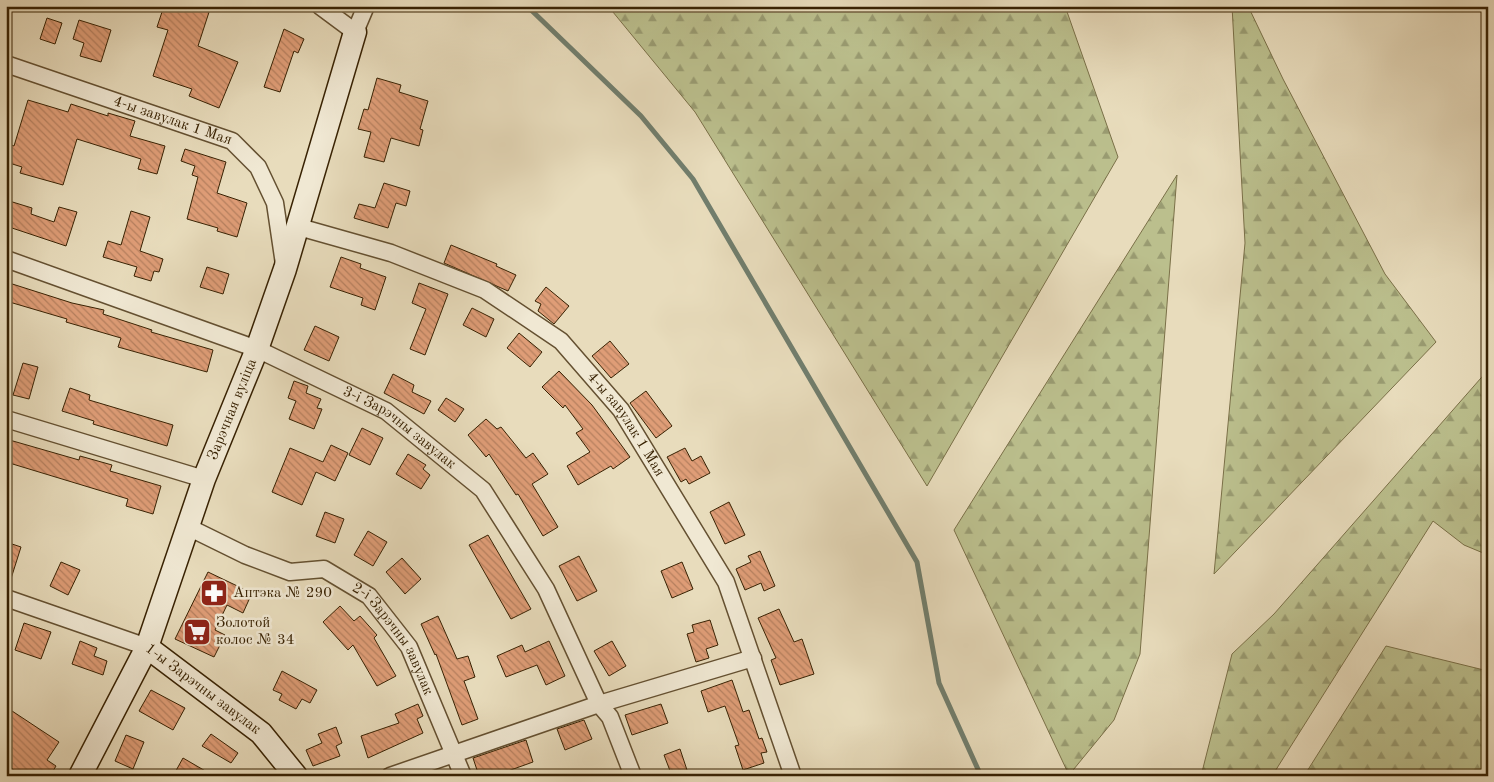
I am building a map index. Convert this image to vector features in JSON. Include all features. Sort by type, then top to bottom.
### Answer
[{"type":"street","points":[[320,6],[355,32],[366,6]]},
{"type":"street","name":"Зарэчная вуліца","points":[[80,776],[147,647],[190,528],[204,479],[257,349],[285,269],[299,227],[355,32]]},
{"type":"street","name":"4-ы завулак 1 Мая","points":[[6,64],[232,141],[258,167],[275,203],[285,269]]},
{"type":"street","name":"4-ы завулак 1 Мая","points":[[299,227],[390,253],[484,290],[561,341],[621,410],[726,582],[793,776]]},
{"type":"street","name":"3-і Зарэчны завулак","points":[[6,259],[257,349],[386,411],[483,490],[546,589],[599,704],[610,717],[633,776]]},
{"type":"street","points":[[6,419],[204,479]]},
{"type":"street","name":"2-і Зарэчны завулак","points":[[190,528],[245,555],[290,572],[324,569],[369,596],[409,647],[464,776]]},
{"type":"street","name":"1-ы Зарэчны завулак","points":[[6,598],[147,647],[261,733],[296,776]]},
{"type":"street","points":[[390,776],[599,704],[753,658]]},
{"type":"green space","points":[[608,6],[1065,6],[1118,157],[927,486],[695,112]]},
{"type":"green space","points":[[1232,6],[1248,6],[1283,79],[1385,274],[1436,342],[1214,574],[1245,243]]},
{"type":"green space","points":[[1177,175],[1140,654],[1114,720],[1069,775],[954,530]]},
{"type":"green space","points":[[1488,370],[1488,555],[1464,545],[1433,521],[1272,776],[1201,776],[1232,654],[1274,614]]},
{"type":"green space","points":[[1386,646],[1488,671],[1488,776],[1304,776]]},
{"type":"building","points":[[164,6],[211,6],[198,46],[238,62],[219,108],[189,96],[192,89],[153,76],[168,30],[157,27]]},
{"type":"building","points":[[47,18],[62,23],[55,44],[40,39]]},
{"type":"building","points":[[79,20],[111,30],[101,62],[80,56],[84,43],[73,39]]},
{"type":"building","points":[[284,29],[304,39],[298,53],[294,51],[280,92],[264,87]]},
{"type":"building","points":[[377,78],[401,85],[399,92],[428,101],[420,129],[423,130],[419,146],[391,138],[384,162],[364,157],[371,132],[358,129],[364,109],[368,110]]},
{"type":"building","points":[[28,100],[68,112],[71,104],[108,116],[108,113],[135,121],[130,136],[165,146],[157,174],[138,169],[141,159],[77,139],[63,185],[20,173],[22,167],[6,162],[6,143],[14,146]]},
{"type":"building","points":[[185,149],[226,162],[217,193],[247,203],[237,237],[217,231],[218,228],[187,219],[198,177],[192,175],[195,166],[181,161]]},
{"type":"building","points":[[384,183],[410,191],[406,206],[396,203],[388,228],[354,218],[359,204],[375,208]]},
{"type":"building","points":[[6,200],[32,208],[31,214],[54,222],[59,207],[77,212],[66,246],[6,226]]},
{"type":"building","points":[[131,211],[150,217],[140,251],[163,259],[159,272],[154,271],[151,281],[134,276],[137,267],[103,257],[108,241],[121,245]]},
{"type":"building","points":[[451,245],[497,264],[496,266],[516,275],[508,291],[444,263]]},
{"type":"building","points":[[341,257],[361,264],[360,268],[386,277],[375,310],[361,305],[363,298],[330,287]]},
{"type":"building","points":[[207,267],[229,274],[223,294],[200,287]]},
{"type":"building","points":[[6,282],[72,303],[104,310],[103,314],[152,330],[151,332],[213,350],[207,372],[118,347],[121,338],[66,322],[67,319],[6,301]]},
{"type":"building","points":[[419,283],[448,294],[425,355],[410,349],[426,309],[412,303]]},
{"type":"building","points":[[546,287],[569,306],[554,324],[538,311],[541,304],[535,301]]},
{"type":"building","points":[[472,308],[494,319],[486,337],[463,325]]},
{"type":"building","points":[[315,326],[339,337],[329,361],[304,350]]},
{"type":"building","points":[[519,333],[542,352],[530,367],[507,348]]},
{"type":"building","points":[[610,341],[629,364],[611,378],[592,356]]},
{"type":"building","points":[[23,363],[38,367],[29,399],[13,395]]},
{"type":"building","points":[[559,371],[592,405],[630,457],[613,469],[611,466],[578,485],[567,466],[590,452],[576,433],[583,429],[565,405],[563,408],[542,387]]},
{"type":"building","points":[[393,374],[414,385],[412,392],[431,401],[424,414],[384,393]]},
{"type":"building","points":[[294,381],[308,386],[306,393],[321,399],[317,408],[322,409],[314,429],[289,419],[296,401],[288,398]]},
{"type":"building","points":[[70,388],[90,395],[89,400],[173,425],[167,446],[93,424],[94,421],[62,411]]},
{"type":"building","points":[[646,391],[672,426],[656,438],[630,403]]},
{"type":"building","points":[[446,398],[464,409],[455,422],[438,410]]},
{"type":"building","points":[[486,419],[497,429],[501,427],[526,458],[533,453],[548,474],[532,484],[558,527],[543,536],[518,494],[516,495],[489,454],[486,457],[468,435]]},
{"type":"building","points":[[362,428],[383,438],[370,465],[349,455]]},
{"type":"building","points":[[6,439],[79,460],[80,456],[112,465],[110,471],[161,486],[153,514],[126,506],[128,499],[6,462]]},
{"type":"building","points":[[331,445],[348,453],[335,481],[316,472],[302,505],[272,492],[290,448],[323,462]]},
{"type":"building","points":[[685,448],[692,461],[701,456],[710,473],[689,484],[686,479],[681,482],[667,457]]},
{"type":"building","points":[[408,454],[426,465],[423,469],[430,475],[421,489],[396,474]]},
{"type":"building","points":[[729,502],[745,535],[725,544],[710,512]]},
{"type":"building","points":[[325,512],[344,519],[335,543],[316,536]]},
{"type":"building","points":[[368,531],[387,542],[373,566],[354,555]]},
{"type":"building","points":[[488,535],[531,609],[511,619],[469,545]]},
{"type":"building","points":[[6,542],[21,547],[9,585],[6,585]]},
{"type":"building","points":[[760,551],[775,586],[764,591],[761,583],[745,590],[736,569],[751,562],[748,556]]},
{"type":"building","points":[[579,556],[597,591],[577,601],[559,566]]},
{"type":"building","points":[[402,558],[421,579],[405,594],[386,572]]},
{"type":"building","points":[[61,562],[80,570],[68,595],[50,586]]},
{"type":"building","points":[[682,562],[693,589],[672,598],[661,571]]},
{"type":"building","points":[[208,572],[252,593],[243,613],[227,605],[215,630],[225,635],[214,657],[175,639]]},
{"type":"building","points":[[340,606],[354,621],[360,616],[377,635],[374,638],[396,676],[377,686],[353,645],[348,650],[323,622]]},
{"type":"building","points":[[779,609],[794,642],[802,639],[814,674],[780,685],[771,660],[776,658],[758,618]]},
{"type":"building","points":[[438,616],[457,659],[468,656],[475,677],[464,681],[478,719],[462,725],[436,654],[421,624]]},
{"type":"building","points":[[710,620],[718,645],[706,649],[709,658],[696,662],[687,634],[694,632],[692,625]]},
{"type":"building","points":[[24,623],[51,632],[41,659],[15,650]]},
{"type":"building","points":[[80,641],[97,648],[94,656],[107,661],[103,675],[72,664]]},
{"type":"building","points":[[549,641],[565,676],[546,685],[537,665],[506,677],[497,656],[522,645],[525,652]]},
{"type":"building","points":[[612,641],[626,666],[609,676],[594,651]]},
{"type":"building","points":[[282,671],[317,690],[310,703],[302,699],[296,709],[279,700],[282,694],[273,690]]},
{"type":"building","points":[[732,680],[743,712],[749,710],[759,739],[762,738],[767,752],[761,753],[764,763],[743,770],[735,746],[739,745],[725,706],[708,712],[701,691]]},
{"type":"building","points":[[151,690],[185,708],[173,730],[139,711]]},
{"type":"building","points":[[418,704],[423,716],[417,719],[423,733],[368,758],[361,736],[399,723],[395,714]]},
{"type":"building","points":[[661,704],[668,723],[632,735],[625,715]]},
{"type":"building","points":[[6,707],[59,742],[47,760],[56,766],[50,776],[9,776],[13,769],[6,765]]},
{"type":"building","points":[[584,720],[592,739],[565,750],[557,729]]},
{"type":"building","points":[[336,727],[342,743],[336,746],[340,756],[313,766],[306,750],[322,743],[318,734]]},
{"type":"building","points":[[211,734],[238,753],[231,763],[202,746]]},
{"type":"building","points":[[126,735],[144,742],[133,769],[115,761]]},
{"type":"building","points":[[526,740],[533,762],[494,776],[479,776],[473,758]]},
{"type":"building","points":[[680,749],[689,776],[672,776],[664,755]]},
{"type":"building","points":[[183,758],[214,776],[173,776]]},
{"type":"waterway","points":[[527,6],[641,116],[693,179],[917,562],[939,683],[981,776]]},
{"type":"place","name":"Аптэка № 290","points":[[214,593]]},
{"type":"place","name":"Золотой колос № 34","points":[[197,632]]}]
